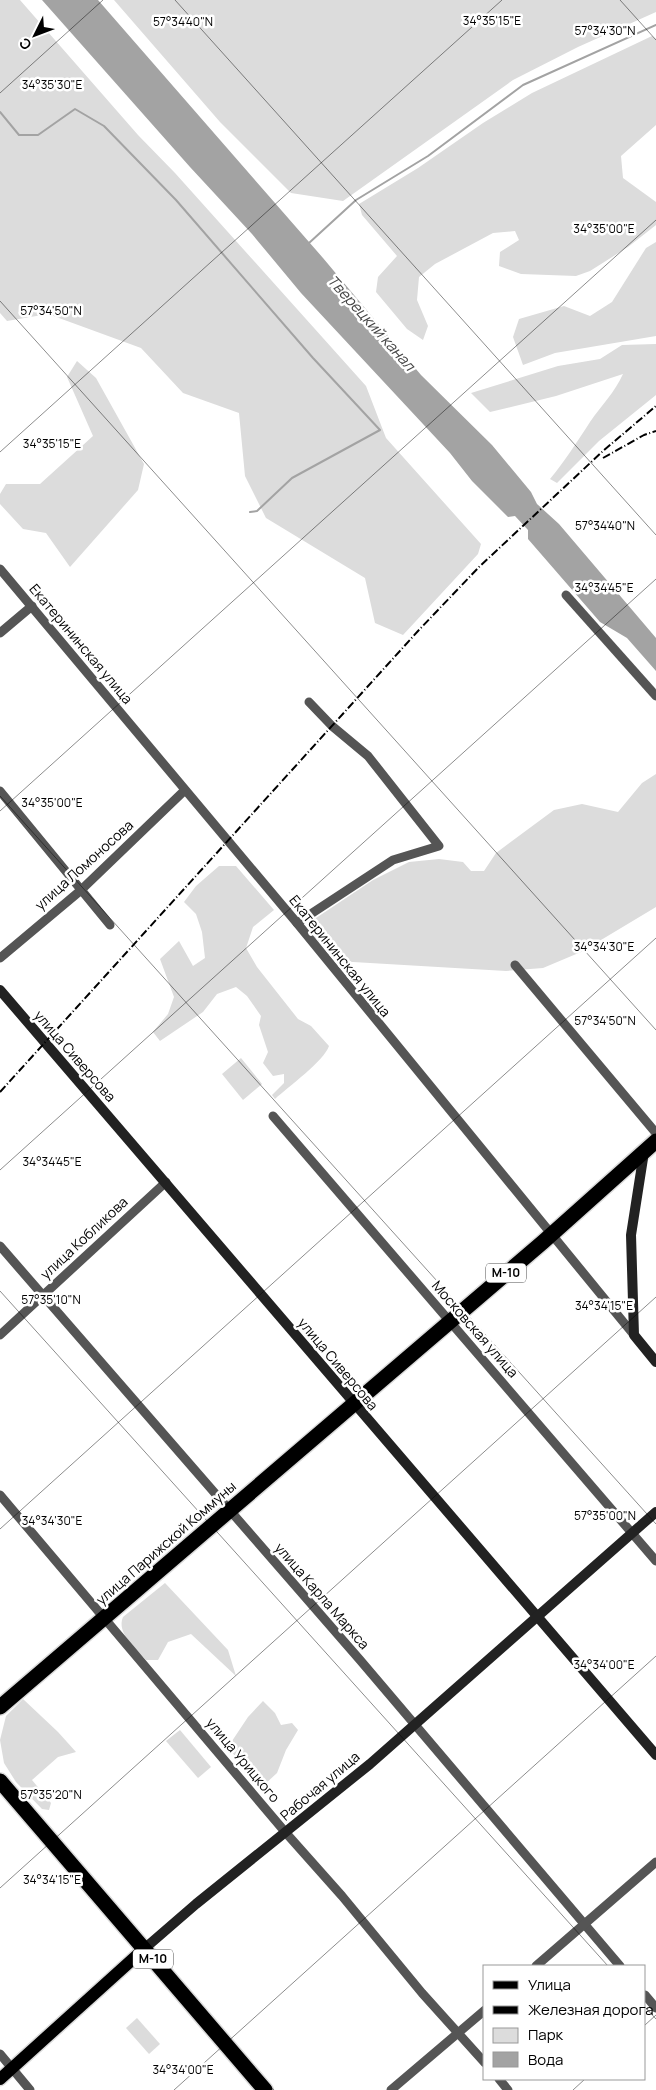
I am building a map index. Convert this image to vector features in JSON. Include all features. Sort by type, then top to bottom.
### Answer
[{"type":"highway","name":"М-10","points":[[354,1403],[551,1235],[656,1141]]},
{"type":"highway","name":"улица Парижской Коммуны","points":[[0,1707],[354,1403]]},
{"type":"highway","name":"М-10","points":[[0,1781],[265,2090]]},
{"type":"main road","name":"Рабочая улица","points":[[0,2079],[144,1949]]},
{"type":"street","name":"Екатерининская улица","points":[[0,569],[297,924],[656,1362]]},
{"type":"street","points":[[566,595],[656,696]]},
{"type":"street","points":[[0,633],[32,606]]},
{"type":"street","points":[[297,924],[393,860],[439,846],[368,756],[332,726],[309,702]]},
{"type":"street","name":"улица Ломоносова","points":[[0,958],[80,890],[185,790]]},
{"type":"street","points":[[0,791],[110,925]]},
{"type":"street","points":[[515,965],[656,1133]]},
{"type":"street","name":"улица Сиверсова","points":[[0,990],[656,1755]]},
{"type":"street","name":"Московская улица","points":[[273,1116],[656,1561]]},
{"type":"street","points":[[634,1335],[631,1235],[644,1152]]},
{"type":"street","name":"улица Кобликова","points":[[0,1336],[166,1182]]},
{"type":"street","name":"улица Карла Маркса","points":[[0,1246],[414,1724],[619,1965]]},
{"type":"street","name":"улица Урицкого","points":[[0,1495],[286,1833],[483,2062]]},
{"type":"street","name":"Рабочая улица","points":[[144,1949],[196,1904],[286,1833],[414,1724],[656,1512]]},
{"type":"street","points":[[537,1965],[656,1862]]},
{"type":"street","points":[[646,1996],[656,2008]]},
{"type":"street","points":[[391,2090],[483,2012]]},
{"type":"street","points":[[0,2054],[30,2090]]},
{"type":"street","points":[[499,2080],[508,2090]]},
{"type":"green space","points":[[0,0],[20,0],[138,135],[175,173],[366,386],[386,438],[481,544],[478,554],[403,635],[375,623],[365,578],[266,518],[245,476],[239,413],[183,393],[141,348],[48,314],[7,321],[0,313]]},
{"type":"green space","points":[[114,0],[656,0],[656,12],[578,47],[513,80],[343,201],[291,193],[220,122]]},
{"type":"green space","points":[[652,36],[656,39],[656,125],[621,156],[623,178],[656,202],[656,225],[628,247],[590,271],[576,276],[521,274],[499,266],[500,252],[519,240],[515,231],[493,233],[435,264],[419,277],[417,300],[428,326],[423,340],[407,329],[376,292],[378,277],[397,256],[362,215],[359,204],[418,168],[483,123],[532,93]]},
{"type":"green space","points":[[656,242],[656,336],[555,353],[523,365],[513,337],[519,319],[564,306],[590,316],[612,302],[646,248]]},
{"type":"green space","points":[[656,344],[656,395],[599,441],[557,483],[550,479],[612,393],[623,374],[556,396],[490,412],[471,393],[558,366],[600,359],[622,345]]},
{"type":"green space","points":[[77,361],[96,378],[144,464],[138,490],[70,567],[46,533],[23,529],[0,504],[0,494],[6,484],[40,484],[93,436],[67,377]]},
{"type":"green space","points":[[656,774],[656,907],[581,952],[543,968],[506,971],[336,961],[314,936],[313,920],[373,880],[409,862],[439,859],[463,862],[471,871],[484,871],[496,853],[554,810],[582,804],[618,812],[642,783]]},
{"type":"green space","points":[[219,866],[236,866],[274,910],[253,927],[246,948],[257,967],[298,1019],[311,1026],[329,1046],[313,1066],[275,1099],[272,1095],[284,1083],[284,1074],[273,1076],[263,1063],[268,1052],[259,1025],[261,1016],[247,996],[236,987],[217,994],[203,1012],[160,1041],[153,1032],[168,1014],[174,997],[160,959],[179,941],[193,966],[205,958],[202,932],[196,914],[184,902],[196,886]]},
{"type":"green space","points":[[241,1058],[262,1084],[243,1100],[222,1074]]},
{"type":"green space","points":[[165,1583],[228,1650],[236,1676],[191,1634],[168,1642],[158,1660],[146,1660],[128,1640],[122,1629],[123,1617]]},
{"type":"green space","points":[[23,1699],[76,1752],[58,1757],[32,1780],[51,1803],[49,1810],[42,1809],[16,1782],[4,1763],[0,1740],[6,1716]]},
{"type":"green space","points":[[263,1701],[275,1713],[281,1725],[292,1723],[298,1730],[286,1750],[277,1773],[264,1785],[248,1773],[228,1747],[248,1717]]},
{"type":"green space","points":[[180,1730],[211,1767],[198,1778],[166,1741]]},
{"type":"green space","points":[[137,2018],[160,2044],[149,2054],[126,2028]]},
{"type":"water","name":"Тверецкий канал","points":[[42,0],[98,0],[323,258],[421,375],[492,445],[531,492],[537,504],[559,524],[656,638],[656,671],[627,638],[600,622],[528,539],[528,530],[515,516],[508,517],[472,481],[450,453],[301,293],[252,234]]},
{"type":"waterway","points":[[309,243],[356,200],[428,156],[523,85],[656,25]]},
{"type":"waterway","points":[[0,112],[19,135],[38,135],[75,109],[104,126],[176,200],[313,358],[380,430],[292,478],[257,511],[250,512]]},
{"type":"railway","points":[[0,1092],[418,631],[479,567],[603,451],[656,406]]},
{"type":"railway","points":[[603,458],[644,435],[656,431]]}]
